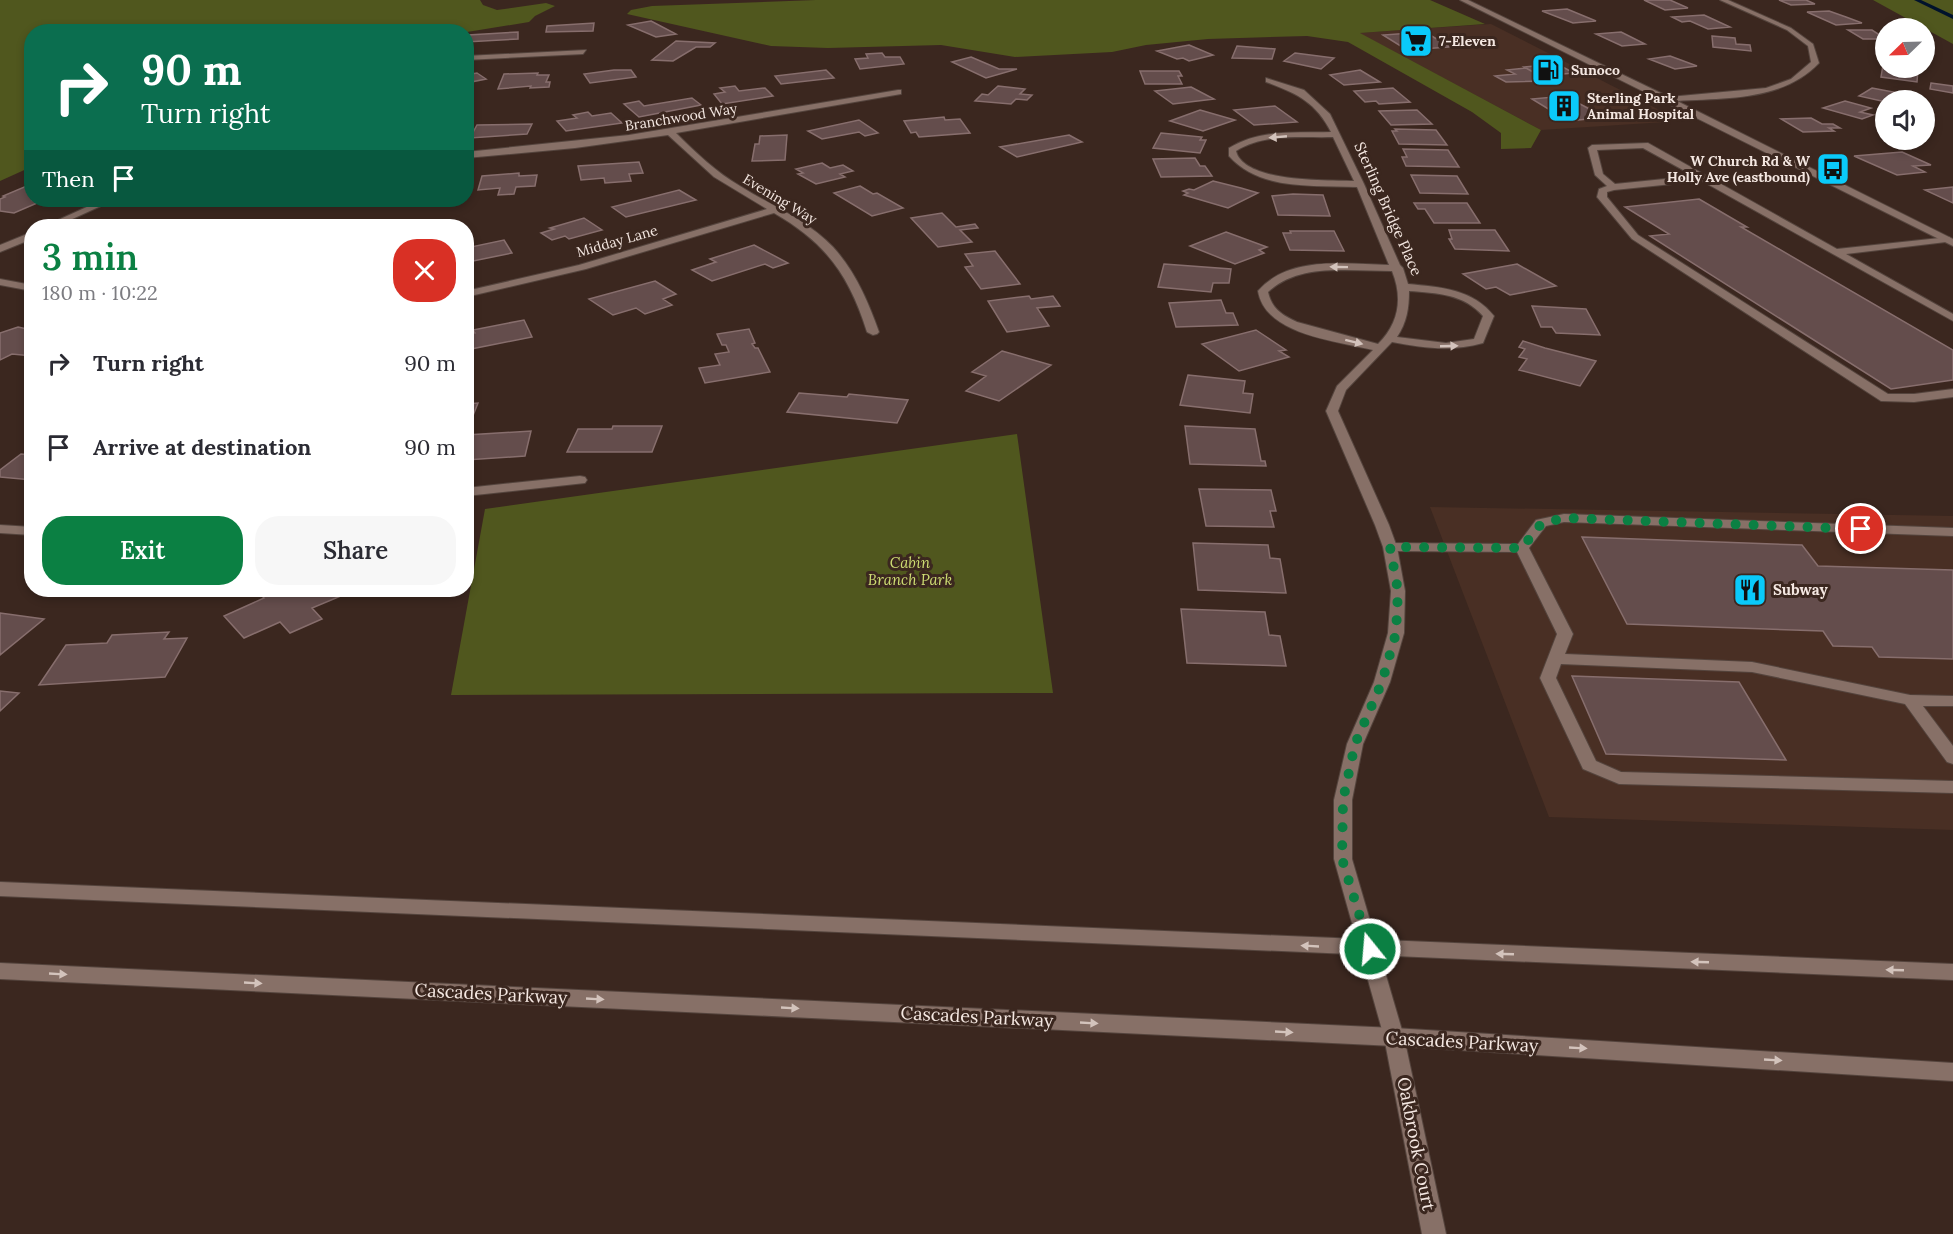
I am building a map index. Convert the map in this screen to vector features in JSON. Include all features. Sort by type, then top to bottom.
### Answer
[{"type":"street","points":[[1463,0],[1521,26],[1949,241]]},
{"type":"street","points":[[1666,100],[1773,88],[1794,81],[1815,63],[1811,45],[1789,29],[1723,0]]},
{"type":"street","points":[[474,57],[583,52]]},
{"type":"street","name":"Sterling Bridge Place","points":[[1269,80],[1301,92],[1315,102],[1327,116],[1398,268],[1406,300],[1401,322],[1391,339],[1340,391],[1332,411],[1390,547],[1398,591],[1396,633],[1382,682],[1355,744],[1343,800],[1342,859],[1370,949]]},
{"type":"street","name":"Branchwood Way","points":[[474,155],[547,150],[671,133],[898,92]]},
{"type":"street","name":"Evening Way","points":[[671,133],[709,169],[821,240],[839,259],[864,305],[873,332]]},
{"type":"street","points":[[1336,134],[1282,136],[1251,141],[1239,144],[1232,150],[1233,156],[1245,168],[1268,177],[1360,184]]},
{"type":"street","points":[[1613,187],[1599,175],[1593,148],[1645,145],[1953,318]]},
{"type":"street","points":[[1704,178],[1613,187],[1602,191],[1602,197],[1635,237],[1885,398],[1914,398],[1953,393]]},
{"type":"street","points":[[66,219],[93,207]]},
{"type":"street","name":"Midday Lane","points":[[474,293],[586,267],[774,210]]},
{"type":"street","points":[[0,249],[24,238]]},
{"type":"street","points":[[1837,252],[1949,241]]},
{"type":"street","points":[[1380,348],[1292,323],[1272,312],[1264,300],[1263,291],[1270,282],[1281,276],[1318,267],[1398,268]]},
{"type":"street","points":[[0,282],[24,286]]},
{"type":"street","points":[[1391,339],[1433,346],[1466,345],[1479,341],[1489,316],[1482,306],[1452,293],[1404,287]]},
{"type":"street","points":[[474,491],[580,480]]},
{"type":"street","points":[[1522,548],[1541,524],[1564,518],[1953,532]]},
{"type":"street","points":[[0,529],[24,530]]},
{"type":"street","points":[[1390,547],[1522,548]]},
{"type":"street","points":[[1522,548],[1565,634],[1548,678],[1589,765],[1619,778],[1953,787]]},
{"type":"street","points":[[1555,659],[1752,667],[1910,700],[1953,701]]},
{"type":"street","points":[[1910,700],[1953,758]]},
{"type":"street","points":[[0,890],[1953,972]]},
{"type":"street","name":"Oakbrook Court","points":[[1370,949],[1394,1037],[1434,1234]]},
{"type":"street","name":"Cascades Parkway","points":[[0,971],[1394,1037],[1953,1072]]},
{"type":"shaded area","points":[[1491,24],[1681,121],[1541,130],[1359,33]]},
{"type":"shaded area","points":[[1430,507],[1953,516],[1953,830],[1549,817]]},
{"type":"green space","points":[[0,0],[480,0],[483,5],[497,10],[546,3],[555,6],[535,16],[529,22],[474,31],[474,24],[24,24],[24,170],[0,181]]},
{"type":"green space","points":[[816,0],[1430,0],[1485,24],[1360,33],[1541,130],[1531,148],[1501,149],[1501,133],[1472,112],[1348,42],[1307,36],[1208,39],[1146,45],[1112,52],[1015,57],[941,45],[828,48],[771,46],[627,14],[631,10],[652,6]]},
{"type":"green space","points":[[1873,0],[1953,0],[1953,44],[1935,34],[1935,18],[1906,18]]},
{"type":"green space","name":"Cabin Branch Park","points":[[1017,434],[1053,693],[451,695],[469,597],[474,597],[474,569],[485,509]]},
{"type":"building","points":[[1644,0],[1670,0],[1688,8],[1665,10]]},
{"type":"building","points":[[1779,0],[1806,0],[1815,4],[1791,5]]},
{"type":"building","points":[[1567,9],[1596,21],[1573,23],[1542,11]]},
{"type":"building","points":[[1829,11],[1862,23],[1836,25],[1807,12]]},
{"type":"building","points":[[1704,15],[1730,27],[1708,29],[1690,21],[1682,22],[1672,17]]},
{"type":"building","points":[[651,21],[676,34],[656,37],[628,25]]},
{"type":"building","points":[[594,23],[593,31],[546,32],[547,26]]},
{"type":"building","points":[[1848,30],[1875,32],[1875,39],[1863,39]]},
{"type":"building","points":[[518,32],[518,39],[474,42],[474,35]]},
{"type":"building","name":"7-Eleven","points":[[1425,32],[1450,47],[1407,50],[1383,35]]},
{"type":"building","points":[[1621,32],[1645,44],[1622,46],[1596,34]]},
{"type":"building","points":[[1712,36],[1735,38],[1736,44],[1750,45],[1751,51],[1713,47]]},
{"type":"building","points":[[676,41],[715,43],[710,47],[696,47],[673,61],[652,60]]},
{"type":"building","points":[[1189,45],[1213,55],[1189,61],[1157,51]]},
{"type":"building","points":[[1237,46],[1275,49],[1272,59],[1232,58]]},
{"type":"building","points":[[882,53],[885,57],[900,57],[904,64],[860,69],[855,59],[868,58],[866,54]]},
{"type":"building","points":[[1295,53],[1334,58],[1321,69],[1284,61]]},
{"type":"building","points":[[1670,56],[1697,66],[1675,69],[1649,59]]},
{"type":"building","points":[[971,57],[999,69],[1017,69],[986,78],[952,62]]},
{"type":"building","points":[[1557,64],[1574,73],[1541,76],[1524,67]]},
{"type":"building","points":[[1526,68],[1549,81],[1506,82],[1495,76],[1515,74],[1507,70]]},
{"type":"building","points":[[631,70],[636,77],[590,83],[584,74]]},
{"type":"building","points":[[826,70],[834,78],[781,84],[775,76]]},
{"type":"building","points":[[1360,70],[1380,82],[1344,85],[1330,75]]},
{"type":"building","points":[[1140,71],[1179,71],[1182,76],[1178,76],[1182,84],[1145,84]]},
{"type":"building","points":[[477,73],[486,79],[474,81],[474,74]]},
{"type":"building","points":[[538,73],[537,75],[549,75],[546,82],[550,82],[549,87],[498,89],[504,74]]},
{"type":"building","points":[[1888,78],[1917,78],[1917,82]]},
{"type":"building","points":[[1931,83],[1953,86],[1953,93],[1930,89]]},
{"type":"building","points":[[735,86],[739,91],[765,88],[773,96],[722,104],[714,94],[725,92],[720,88]]},
{"type":"building","points":[[998,86],[1025,89],[1020,94],[1032,95],[1027,100],[1016,99],[1011,104],[975,101],[982,94],[988,95]]},
{"type":"building","points":[[1191,87],[1214,99],[1173,104],[1155,91]]},
{"type":"building","points":[[1393,88],[1410,102],[1379,104],[1376,101],[1365,102],[1354,91]]},
{"type":"building","points":[[1872,88],[1883,90],[1875,90],[1875,100],[1859,96]]},
{"type":"building","name":"Sterling Park Animal Hospital","points":[[1565,96],[1597,113],[1592,114],[1599,118],[1568,121],[1532,99]]},
{"type":"building","points":[[692,98],[701,105],[639,117],[624,104],[639,101],[644,106]]},
{"type":"building","points":[[1845,101],[1871,108],[1860,112],[1873,115],[1862,119],[1823,108]]},
{"type":"building","points":[[1275,106],[1297,122],[1254,125],[1234,110]]},
{"type":"building","points":[[1200,110],[1235,120],[1203,131],[1170,121]]},
{"type":"building","points":[[1417,110],[1432,124],[1391,125],[1379,111]]},
{"type":"building","points":[[588,112],[592,116],[611,113],[622,123],[566,131],[557,121],[577,118],[573,115]]},
{"type":"building","points":[[944,117],[945,120],[960,119],[970,133],[919,137],[916,132],[911,133],[904,121]]},
{"type":"building","points":[[1811,118],[1822,124],[1833,124],[1840,128],[1829,128],[1834,131],[1803,132],[1781,119]]},
{"type":"building","points":[[859,120],[878,133],[865,136],[859,132],[822,139],[808,131]]},
{"type":"building","points":[[532,124],[527,134],[474,138],[477,125]]},
{"type":"building","points":[[1395,129],[1436,130],[1447,145],[1399,144],[1392,131],[1397,131]]},
{"type":"building","points":[[1161,133],[1202,137],[1200,140],[1206,140],[1200,153],[1153,148]]},
{"type":"building","points":[[787,135],[785,160],[752,161],[755,144],[759,144],[760,136]]},
{"type":"building","points":[[1069,135],[1082,142],[1017,157],[1000,147]]},
{"type":"building","points":[[1403,149],[1448,150],[1459,167],[1406,166],[1402,157],[1407,157]]},
{"type":"building","points":[[1902,152],[1931,165],[1913,166],[1925,172],[1897,175],[1854,156]]},
{"type":"building","points":[[1195,158],[1200,166],[1205,166],[1212,176],[1161,177],[1153,159]]},
{"type":"building","points":[[639,162],[643,173],[629,174],[631,181],[605,183],[604,178],[581,180],[578,166]]},
{"type":"building","points":[[822,163],[830,168],[843,165],[853,171],[840,174],[845,177],[816,184],[798,174],[803,173],[796,169]]},
{"type":"building","points":[[519,173],[519,176],[537,175],[535,186],[516,187],[514,194],[498,195],[500,188],[478,190],[482,176]]},
{"type":"building","points":[[1411,175],[1457,176],[1468,194],[1420,193]]},
{"type":"building","points":[[1213,181],[1258,193],[1228,208],[1184,195],[1188,193],[1183,191],[1194,190]]},
{"type":"building","points":[[860,186],[903,208],[872,216],[834,193]]},
{"type":"building","points":[[24,187],[24,207],[28,207],[14,213],[0,211],[0,199],[5,197],[3,196]]},
{"type":"building","points":[[1953,187],[1953,203],[1925,190]]},
{"type":"building","points":[[679,190],[696,200],[626,217],[612,207]]},
{"type":"building","points":[[1323,195],[1330,216],[1278,215],[1272,196]]},
{"type":"building","points":[[1699,199],[1747,227],[1741,227],[1953,350],[1953,380],[1891,389],[1650,236],[1669,234],[1625,207]]},
{"type":"building","points":[[1414,203],[1467,203],[1480,223],[1434,223],[1425,209],[1418,209]]},
{"type":"building","points":[[942,213],[956,227],[975,224],[978,228],[960,230],[972,242],[938,247],[911,218]]},
{"type":"building","points":[[584,218],[602,230],[569,239],[565,236],[552,240],[541,233],[554,229],[550,228]]},
{"type":"building","points":[[1449,230],[1495,230],[1509,251],[1455,249],[1449,239],[1452,239]]},
{"type":"building","points":[[1290,231],[1334,231],[1344,251],[1290,250],[1283,233],[1291,233]]},
{"type":"building","points":[[1226,232],[1267,247],[1259,250],[1264,253],[1235,264],[1190,246]]},
{"type":"building","points":[[504,240],[512,253],[474,261],[474,246]]},
{"type":"building","points":[[754,245],[788,263],[773,268],[765,264],[712,281],[692,270],[716,262],[710,259]]},
{"type":"building","points":[[995,251],[1020,284],[981,289],[965,267],[973,266],[965,254]]},
{"type":"building","points":[[1164,264],[1231,269],[1229,283],[1213,283],[1211,292],[1158,287]]},
{"type":"building","points":[[1517,264],[1556,286],[1510,295],[1496,287],[1486,289],[1463,274]]},
{"type":"building","points":[[655,281],[676,294],[663,299],[672,305],[645,314],[636,308],[613,315],[589,299]]},
{"type":"building","points":[[1029,296],[1031,299],[1053,296],[1060,306],[1037,308],[1049,326],[1007,332],[988,301]]},
{"type":"building","points":[[1221,300],[1226,313],[1233,313],[1238,325],[1176,327],[1169,303]]},
{"type":"building","points":[[1532,306],[1586,309],[1600,335],[1556,333],[1552,327],[1541,327]]},
{"type":"building","points":[[524,320],[532,337],[474,348],[474,330]]},
{"type":"building","points":[[18,327],[24,328],[24,355],[12,354],[0,360],[0,333]]},
{"type":"building","points":[[749,329],[755,343],[752,344],[758,348],[770,372],[705,383],[699,368],[720,365],[715,354],[729,352],[726,345],[722,345],[717,334]]},
{"type":"building","points":[[1256,330],[1286,350],[1279,351],[1289,357],[1239,371],[1202,344]]},
{"type":"building","points":[[1523,341],[1596,361],[1580,386],[1519,370],[1527,359],[1519,357],[1525,349],[1519,347]]},
{"type":"building","points":[[1002,351],[1051,365],[999,401],[966,391],[986,376],[972,372]]},
{"type":"building","points":[[1188,375],[1245,381],[1243,393],[1253,394],[1250,413],[1180,405]]},
{"type":"building","points":[[799,393],[847,397],[849,394],[908,400],[897,423],[787,412]]},
{"type":"building","points":[[613,426],[662,426],[652,452],[567,452],[578,429],[612,429]]},
{"type":"building","points":[[1185,426],[1255,429],[1261,461],[1265,461],[1266,466],[1190,464]]},
{"type":"building","points":[[531,431],[525,456],[474,459],[474,435]]},
{"type":"building","points":[[21,454],[24,454],[24,479],[0,477],[0,470]]},
{"type":"building","points":[[1199,489],[1271,490],[1276,511],[1270,511],[1274,527],[1206,526]]},
{"type":"building","points":[[1582,537],[1802,545],[1818,566],[1953,570],[1953,659],[1879,657],[1872,647],[1833,646],[1823,631],[1627,624]]},
{"type":"building","points":[[1193,543],[1268,545],[1270,558],[1280,559],[1286,593],[1198,590]]},
{"type":"building","points":[[338,597],[312,608],[322,619],[290,633],[280,622],[244,638],[224,616],[264,598]]},
{"type":"building","points":[[1181,609],[1265,612],[1269,635],[1280,636],[1286,666],[1187,663]]},
{"type":"building","points":[[0,613],[44,619],[0,655]]},
{"type":"building","points":[[169,632],[164,639],[187,638],[165,677],[39,685],[66,645],[107,643],[112,635]]},
{"type":"building","points":[[1572,676],[1739,682],[1786,760],[1606,754]]},
{"type":"building","points":[[0,691],[19,693],[0,711]]},
{"type":"waterway","points":[[1917,0],[1953,17]]},
{"type":"place","name":"7-Eleven","points":[[1416,41]]},
{"type":"place","name":"Sunoco","points":[[1548,70]]},
{"type":"place","name":"Sterling Park Animal Hospital","points":[[1564,106]]},
{"type":"place","name":"W Church Rd & W Holly Ave (eastbound)","points":[[1833,169]]},
{"type":"place","name":"Subway","points":[[1750,590]]},
{"type":"route","points":[[1370,949],[1342,859],[1343,800],[1355,744],[1382,682],[1396,633],[1398,591],[1390,547],[1522,548],[1541,524],[1564,518],[1861,529]]}]
